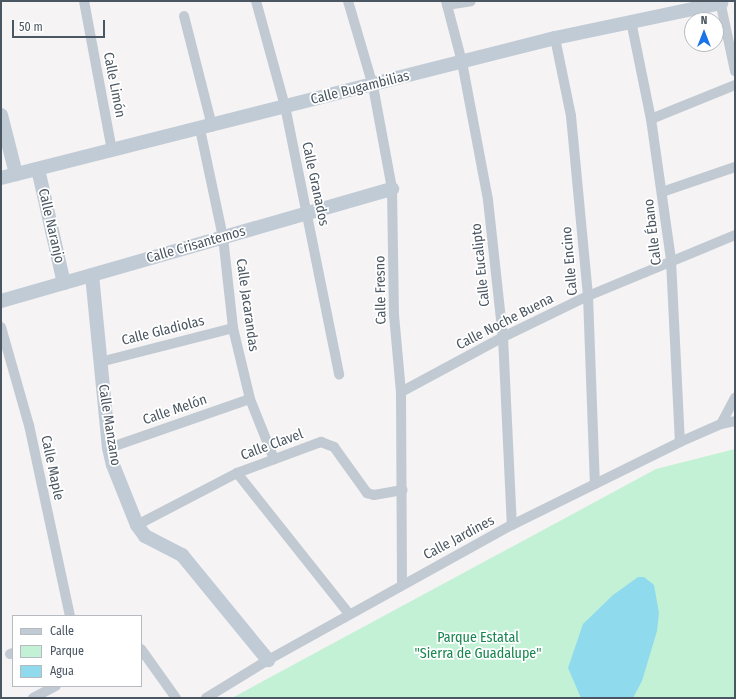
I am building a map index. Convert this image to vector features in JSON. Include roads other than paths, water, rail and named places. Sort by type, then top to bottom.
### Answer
[{"type":"street","name":"Calle Limón","points":[[84,1],[112,151]]},
{"type":"street","name":"Calle Granados","points":[[256,1],[284,106],[308,213],[339,375]]},
{"type":"street","name":"Calle Fresno","points":[[348,1],[373,86],[392,189],[394,315],[401,392],[403,490],[402,584]]},
{"type":"street","name":"Calle Eucalipto","points":[[471,1],[447,3],[462,62],[488,200],[503,337],[512,525]]},
{"type":"street","name":"Calle Bugambilias","points":[[1,178],[112,151],[284,106],[373,86],[555,38],[720,2]]},
{"type":"street","points":[[720,2],[735,71]]},
{"type":"street","name":"Calle Jacarandas","points":[[184,16],[206,127],[223,237],[233,328],[250,398],[274,459]]},
{"type":"street","name":"Calle Ébano","points":[[631,21],[651,120],[671,260],[680,442]]},
{"type":"street","name":"Calle Encino","points":[[555,38],[571,116],[588,296],[595,484]]},
{"type":"street","points":[[651,120],[735,85]]},
{"type":"street","points":[[1,115],[16,174]]},
{"type":"street","points":[[662,192],[735,167]]},
{"type":"street","name":"Calle Naranjo","points":[[38,169],[64,283]]},
{"type":"street","name":"Calle Crisantemos","points":[[1,301],[392,189]]},
{"type":"street","name":"Calle Noche Buena","points":[[401,392],[503,337],[588,296],[671,260],[735,235]]},
{"type":"street","name":"Calle Manzano","points":[[92,275],[109,448],[113,464],[137,525],[145,536],[182,555],[268,660]]},
{"type":"street","name":"Calle Maple","points":[[1,327],[29,424],[70,615]]},
{"type":"street","name":"Calle Gladiolas","points":[[100,362],[233,328]]},
{"type":"street","name":"Calle Melón","points":[[109,448],[250,398]]},
{"type":"street","points":[[720,424],[735,398]]},
{"type":"street","name":"Calle Jardines","points":[[206,698],[268,660],[402,584],[512,525],[680,442],[720,424],[735,421]]},
{"type":"street","name":"Calle Clavel","points":[[137,525],[237,473],[321,442],[329,443],[334,447],[367,493],[374,495],[403,490]]},
{"type":"street","points":[[237,473],[349,614]]},
{"type":"street","points":[[142,649],[176,698]]},
{"type":"street","points":[[33,698],[54,687]]},
{"type":"water","points":[[638,577],[644,577],[654,585],[659,613],[657,631],[642,681],[633,698],[581,698],[568,668],[583,624],[613,595]]},
{"type":"park label","name":"Parque Estatal \"Sierra de Guadalupe\"","points":[[478,646]]}]
